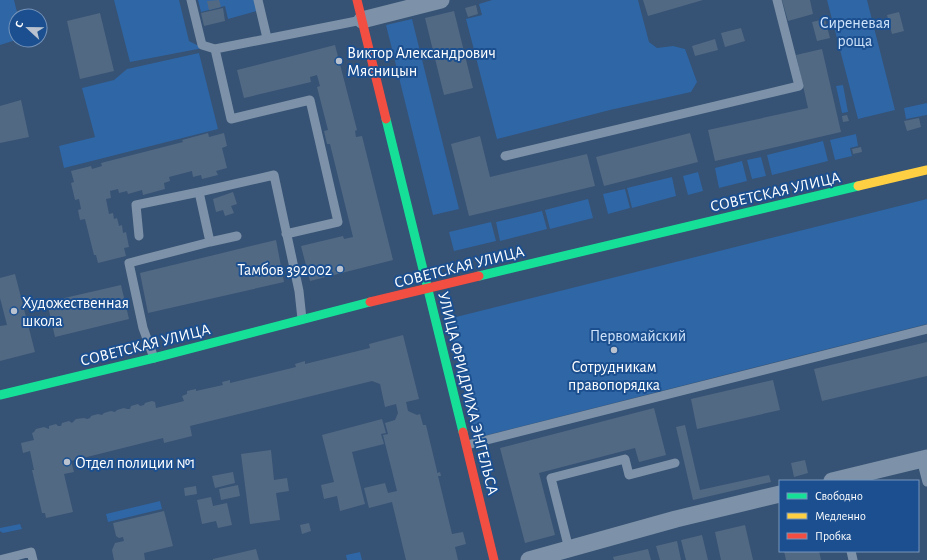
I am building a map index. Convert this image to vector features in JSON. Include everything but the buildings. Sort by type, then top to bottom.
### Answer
[{"type":"main road","name":"УЛИЦА ФРИДРИХА ЭНГЕЛЬСА","points":[[357,0],[494,560]]},
{"type":"main road","name":"СОВЕТСКАЯ УЛИЦА","points":[[0,395],[428,289],[927,170]]},
{"type":"street","points":[[362,20],[441,0]]},
{"type":"street","points":[[837,480],[924,459]]},
{"type":"street","points":[[529,560],[676,519],[779,494]]},
{"type":"lane","points":[[191,0],[202,45],[215,49],[362,20]]},
{"type":"lane","points":[[258,0],[267,38]]},
{"type":"lane","points":[[505,156],[799,86],[777,0]]},
{"type":"lane","points":[[215,49],[231,119],[310,100],[338,222],[286,234]]},
{"type":"lane","points":[[139,236],[136,205],[274,175],[299,291],[302,320]]},
{"type":"lane","points":[[199,192],[210,242]]},
{"type":"lane","points":[[154,358],[143,328],[129,263],[237,236]]},
{"type":"lane","points":[[467,445],[927,329]]},
{"type":"lane","points":[[569,549],[551,478],[626,459],[629,475],[675,463]]},
{"type":"lane","points":[[924,459],[927,482]]},
{"type":"lane","points":[[0,560],[31,552],[33,560]]},
{"type":"green space","points":[[0,0],[14,0],[16,8],[8,8],[8,42],[0,45]]},
{"type":"green space","points":[[114,0],[179,0],[189,41],[203,48],[130,62]]},
{"type":"green space","points":[[198,0],[254,0],[257,11],[228,19],[225,6],[201,12]]},
{"type":"green space","points":[[492,0],[638,0],[649,42],[657,48],[673,46],[685,49],[697,82],[691,92],[610,110],[497,139],[466,19],[482,15],[479,4]]},
{"type":"green space","name":"Сиреневая роща","points":[[827,0],[867,0],[895,110],[858,119]]},
{"type":"green space","points":[[412,19],[459,209],[433,215],[386,25]]},
{"type":"green space","points":[[199,53],[218,129],[64,168],[59,146],[95,137],[82,88],[114,80],[127,69]]},
{"type":"green space","points":[[843,85],[848,112],[842,113],[836,86]]},
{"type":"green space","points":[[927,103],[927,115],[906,119],[904,108]]},
{"type":"green space","points":[[856,134],[858,146],[850,148],[852,156],[835,160],[830,140]]},
{"type":"green space","points":[[823,141],[828,161],[772,175],[767,155]]},
{"type":"green space","points":[[761,157],[766,176],[752,179],[747,160]]},
{"type":"green space","points":[[742,161],[747,181],[719,188],[715,168]]},
{"type":"green space","points":[[698,172],[703,191],[688,195],[683,176]]},
{"type":"green space","points":[[672,177],[676,196],[632,208],[627,188]]},
{"type":"green space","points":[[625,189],[630,208],[608,214],[603,194]]},
{"type":"green space","points":[[588,199],[593,218],[550,229],[545,210]]},
{"type":"green space","name":"Первомайский","points":[[927,199],[927,324],[475,438],[448,319]]},
{"type":"green space","points":[[542,211],[547,229],[500,241],[496,222]]},
{"type":"green space","points":[[491,222],[496,241],[454,251],[449,232]]},
{"type":"green space","points":[[160,501],[162,509],[108,522],[106,514]]},
{"type":"green space","points":[[20,524],[22,529],[3,533],[0,531],[0,528]]},
{"type":"green space","points":[[360,552],[362,560],[347,560],[346,555]]},
{"type":"traffic: fast","points":[[386,119],[463,432]]},
{"type":"traffic: fast","points":[[479,276],[858,186]]},
{"type":"traffic: fast","points":[[0,395],[154,358],[370,302]]},
{"type":"traffic: slow","points":[[858,186],[927,170]]},
{"type":"traffic: jam","points":[[357,0],[386,119]]},
{"type":"traffic: jam","points":[[370,302],[479,276]]},
{"type":"traffic: jam","points":[[463,432],[494,560]]},
{"type":"place","name":"Виктор Александрович Мясницын","points":[[339,61]]},
{"type":"place","name":"Тамбов 392002","points":[[340,269]]},
{"type":"place","name":"Художественная школа","points":[[14,311]]},
{"type":"place","name":"Сотрудникам правопорядка","points":[[614,350]]},
{"type":"place","name":"Отдел полиции №1","points":[[67,462]]}]
